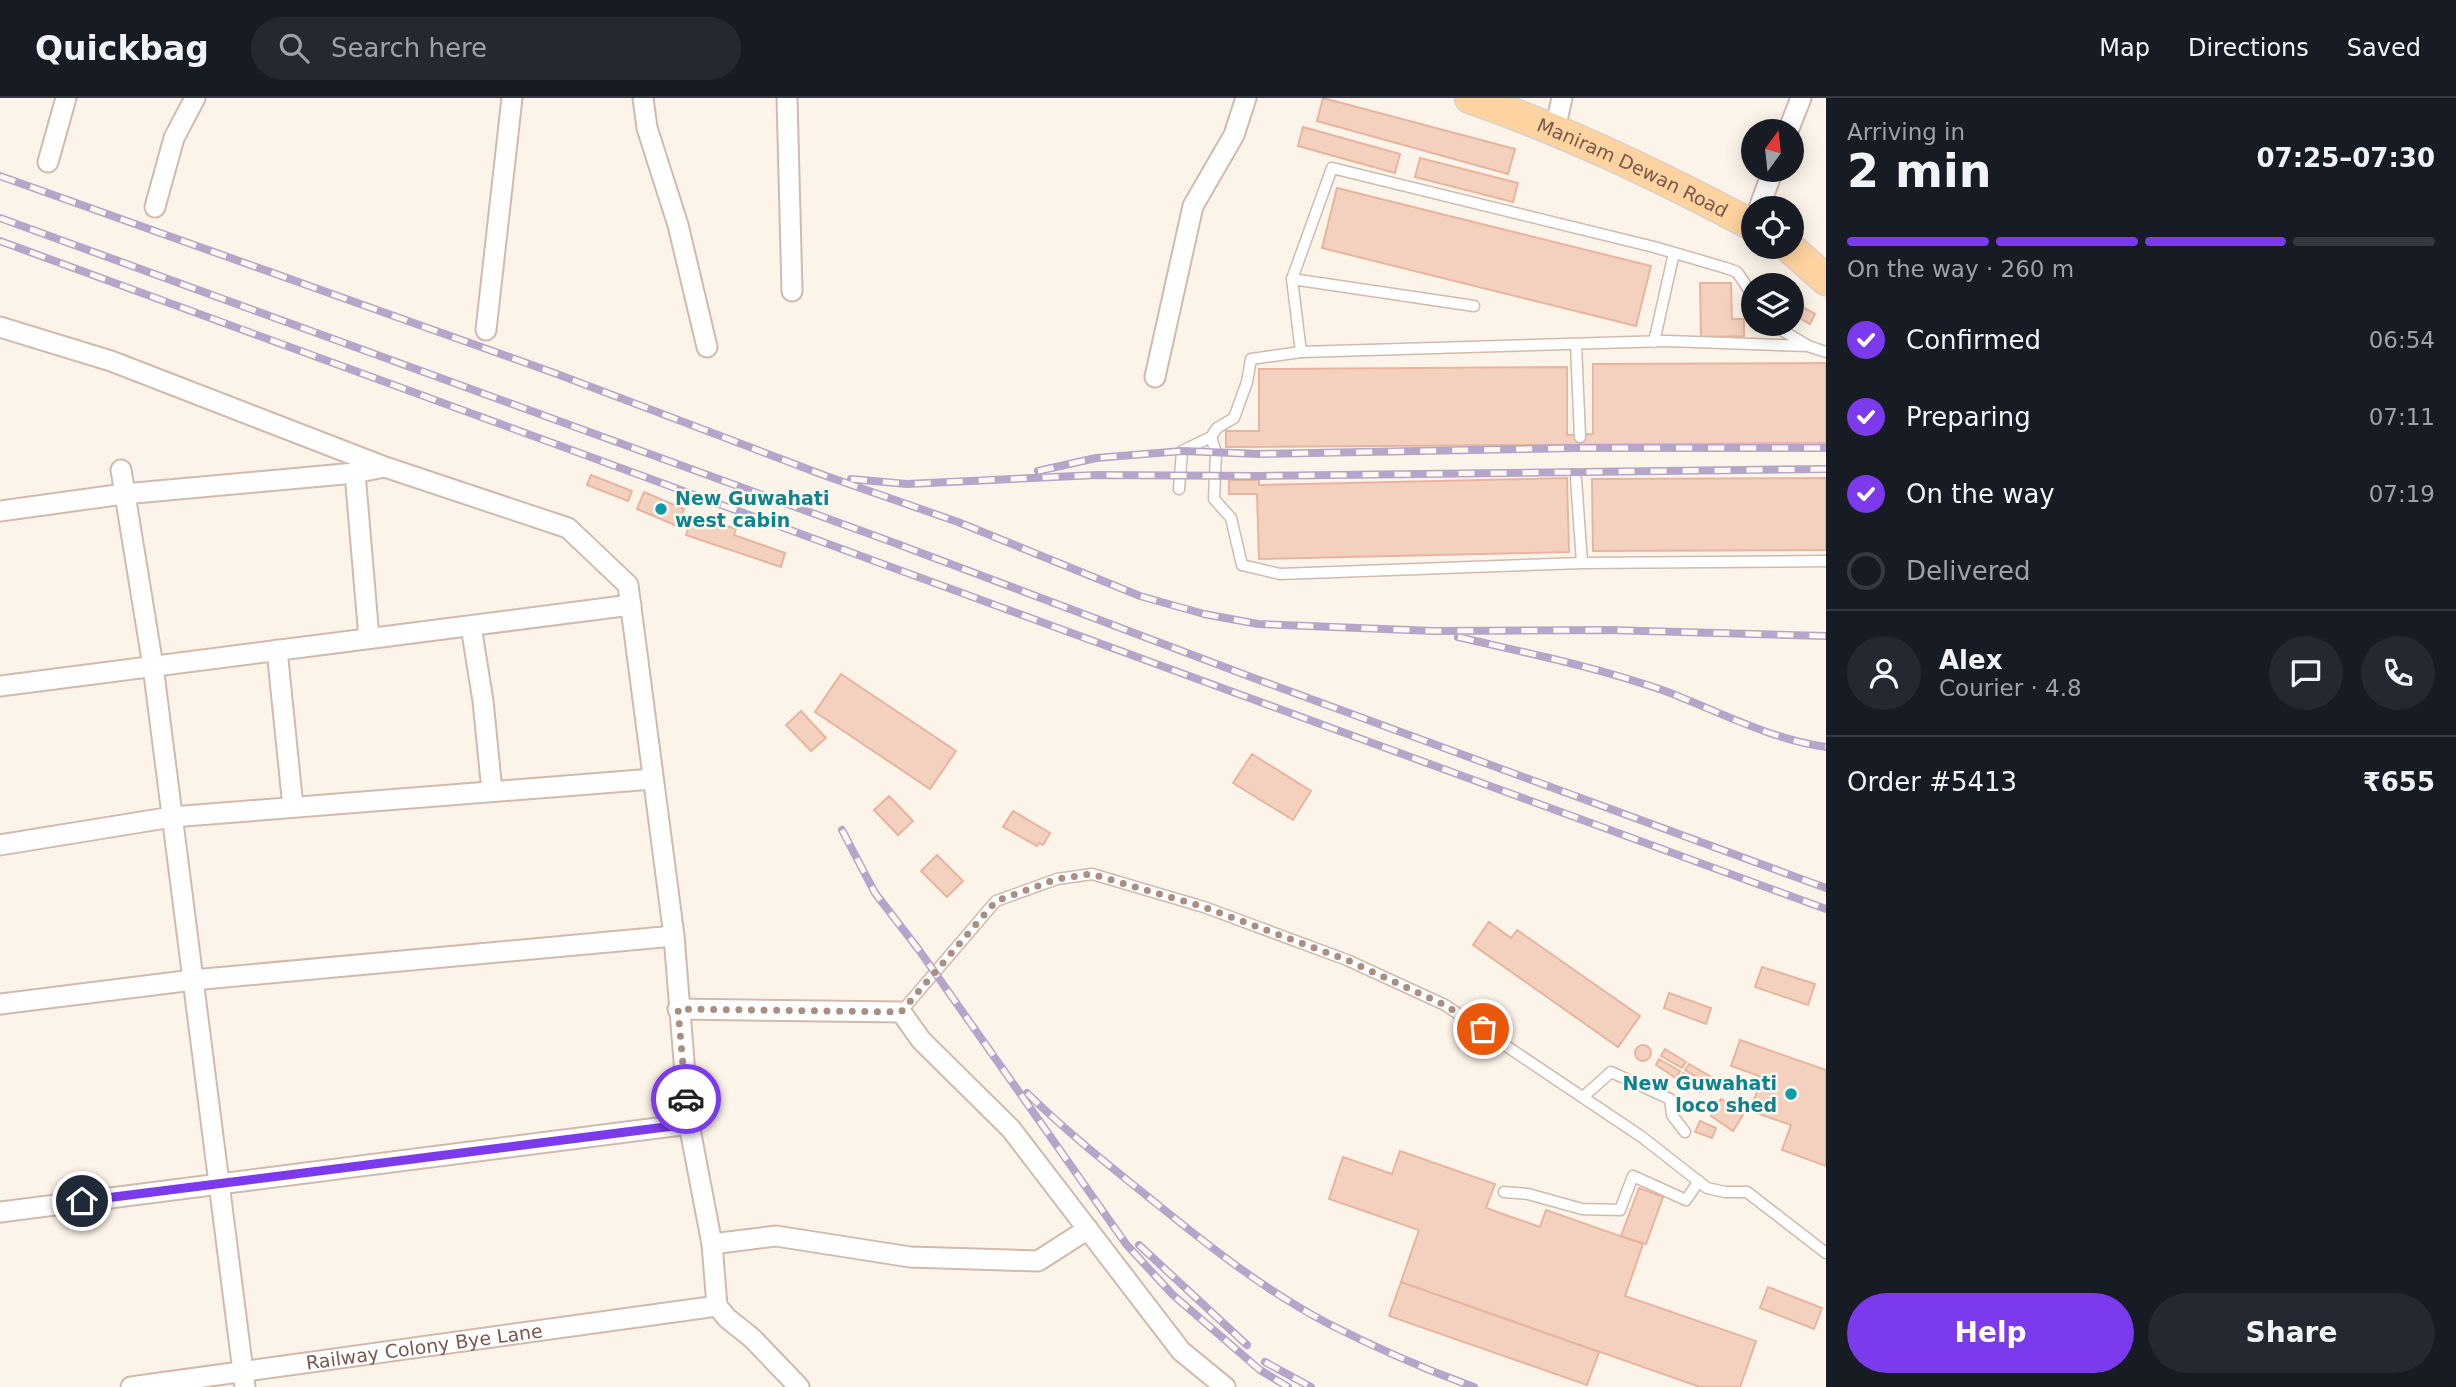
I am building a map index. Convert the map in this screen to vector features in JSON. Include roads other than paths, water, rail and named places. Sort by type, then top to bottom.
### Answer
[{"type":"main road","name":"Maniram Dewan Road","points":[[1470,98],[1559,114],[1656,174],[1741,219]]},
{"type":"main road","name":"Maniram Dewan Road","points":[[1515,98],[1559,114],[1658,159],[1741,201]]},
{"type":"main road","points":[[1804,243],[1826,263]]},
{"type":"main road","points":[[1802,259],[1826,280]]},
{"type":"street","points":[[48,162],[66,98]]},
{"type":"street","points":[[155,207],[174,138],[195,98]]},
{"type":"street","points":[[486,330],[512,98]]},
{"type":"street","points":[[643,98],[647,128],[678,225],[708,347]]},
{"type":"street","points":[[787,98],[792,291]]},
{"type":"street","points":[[1155,377],[1193,206],[1234,135],[1246,98]]},
{"type":"street","points":[[1793,119],[1801,98]]},
{"type":"street","points":[[0,327],[111,361],[385,467],[568,528],[628,585],[674,936],[689,1124],[712,1244],[717,1306],[799,1387]]},
{"type":"street","points":[[0,511],[124,494],[355,473],[385,467]]},
{"type":"street","points":[[121,470],[153,666],[244,1379]]},
{"type":"street","points":[[355,473],[369,638]]},
{"type":"street","points":[[0,685],[631,605]]},
{"type":"street","points":[[471,626],[483,701],[492,791]]},
{"type":"street","points":[[278,650],[293,807]]},
{"type":"street","points":[[0,845],[172,817],[653,779]]},
{"type":"street","points":[[0,1004],[193,980],[674,936]]},
{"type":"street","points":[[678,1009],[901,1012],[921,1040],[1011,1129],[1181,1352],[1225,1387]]},
{"type":"street","points":[[0,1212],[689,1124]]},
{"type":"street","points":[[712,1244],[776,1236],[909,1257],[1038,1261],[1088,1229]]},
{"type":"street","name":"Railway Colony Bye Lane","points":[[131,1387],[244,1379],[717,1306]]},
{"type":"lane","points":[[1301,352],[1292,279],[1332,168],[1674,253],[1737,272],[1741,278]]},
{"type":"lane","points":[[1654,342],[1674,253]]},
{"type":"lane","points":[[1292,279],[1474,306]]},
{"type":"lane","points":[[1792,336],[1808,346],[1826,352]]},
{"type":"lane","points":[[1179,489],[1182,451],[1212,437],[1217,428],[1234,418],[1247,382],[1251,359],[1301,352],[1654,342],[1808,346]]},
{"type":"lane","points":[[1576,344],[1580,437]]},
{"type":"lane","points":[[1212,437],[1216,453],[1214,499],[1231,518],[1242,565],[1280,574],[1582,563],[1826,561]]},
{"type":"lane","points":[[1576,479],[1582,563]]},
{"type":"lane","points":[[901,1012],[996,901],[1057,879],[1091,874],[1204,907],[1347,960],[1445,1005],[1642,1137],[1707,1188],[1725,1192],[1747,1192],[1826,1253]]},
{"type":"lane","points":[[1583,1097],[1611,1072],[1670,1099],[1672,1115],[1685,1132]]},
{"type":"lane","points":[[1504,1192],[1528,1194],[1582,1209],[1620,1210],[1633,1177],[1686,1200],[1699,1181]]},
{"type":"railway","points":[[0,176],[557,374],[826,476],[958,522],[1140,596],[1204,614],[1258,624],[1434,631],[1608,630],[1826,636]]},
{"type":"railway","points":[[0,218],[892,542],[1826,888]]},
{"type":"railway","points":[[0,241],[1826,909]]},
{"type":"railway","points":[[1038,471],[1096,458],[1182,451],[1260,454],[1576,448],[1826,448]]},
{"type":"railway","points":[[851,479],[907,484],[1097,475],[1259,476],[1826,469]]},
{"type":"railway","points":[[1458,637],[1614,675],[1665,691],[1784,738],[1826,747]]},
{"type":"railway","points":[[842,830],[875,893],[919,950],[1126,1244],[1173,1295],[1260,1370],[1288,1387]]},
{"type":"railway","points":[[1027,1093],[1090,1150],[1177,1220],[1282,1297],[1363,1341],[1474,1387]]},
{"type":"railway","points":[[1139,1245],[1247,1345]]},
{"type":"railway","points":[[1265,1362],[1311,1387]]},
{"type":"place","name":"New Guwahati west cabin","points":[[661,509]]},
{"type":"place","name":"New Guwahati loco shed","points":[[1791,1094]]}]
